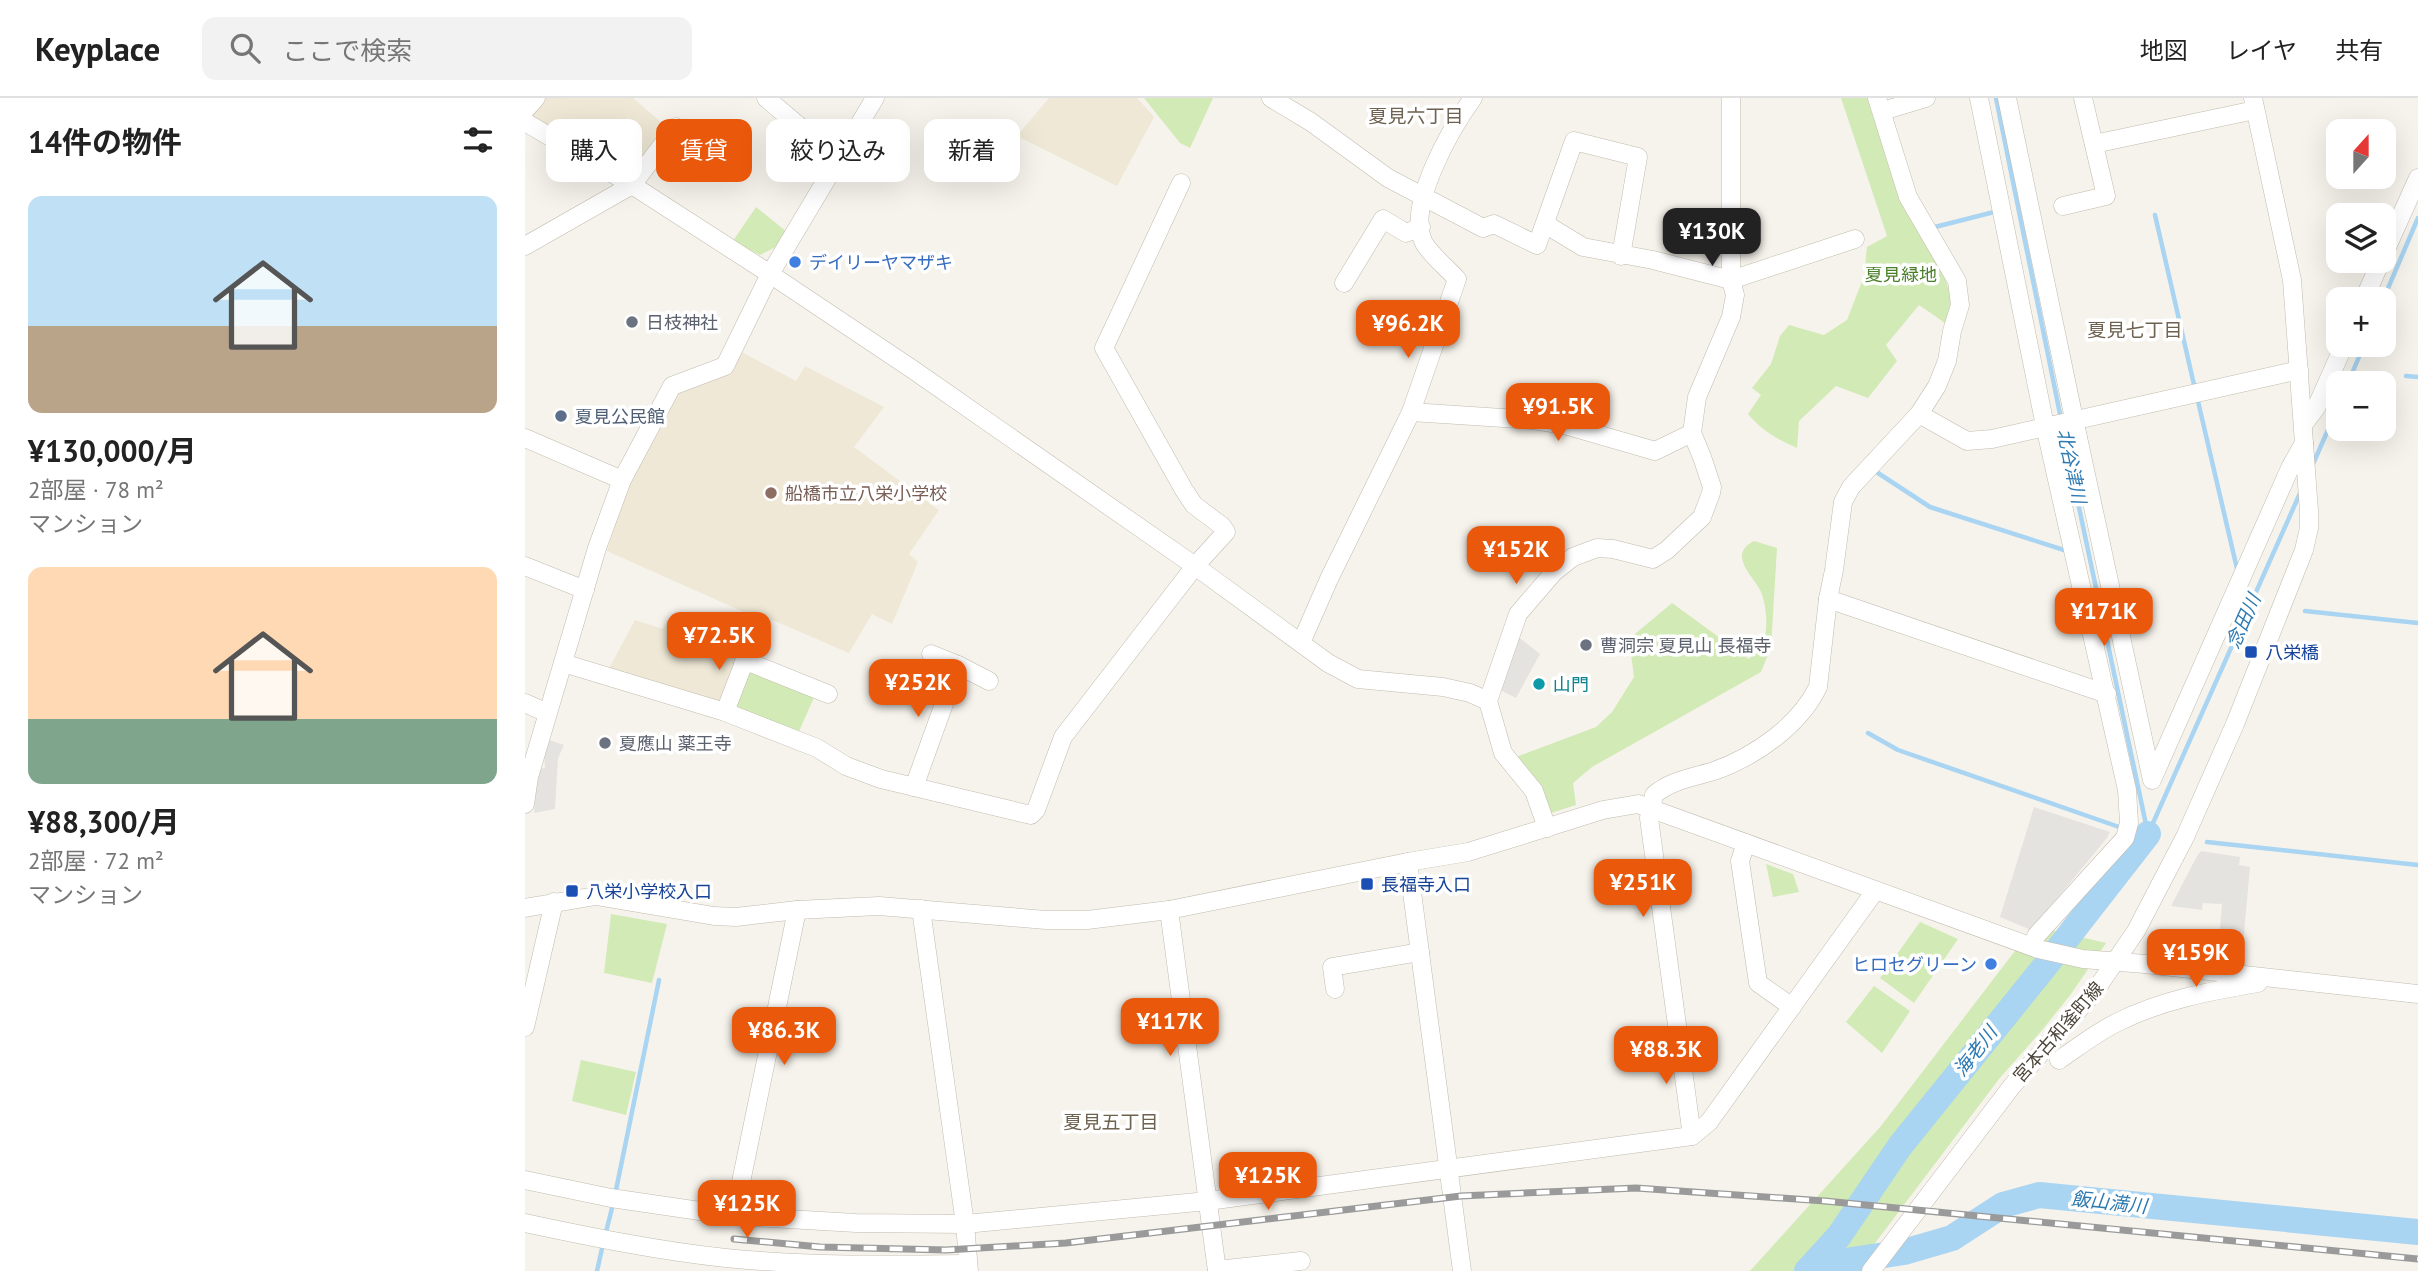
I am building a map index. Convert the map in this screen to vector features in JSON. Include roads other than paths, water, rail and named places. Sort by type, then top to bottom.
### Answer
[{"type":"street","points":[[525,110],[535,98]]},
{"type":"street","points":[[766,98],[791,119]]},
{"type":"street","points":[[863,119],[875,98]]},
{"type":"street","points":[[1271,98],[1311,122],[1388,178],[1483,228],[1494,223],[1537,245],[1574,141],[1638,157],[1621,256]]},
{"type":"street","points":[[1301,643],[1329,579],[1411,412],[1457,279],[1423,242],[1423,197],[1452,128],[1473,98]]},
{"type":"street","points":[[1548,828],[1534,791],[1503,753],[1488,701],[1518,614],[1554,572],[1573,557],[1597,548],[1613,548],[1653,559],[1667,550],[1702,517],[1712,487],[1692,433],[1697,397],[1731,317],[1735,295],[1731,280],[1731,98]]},
{"type":"street","points":[[1692,1136],[1649,818],[1650,807],[1659,790],[1719,769],[1761,748],[1812,699],[1818,687],[1843,502],[1851,487],[1919,414],[1937,386],[1947,361],[1960,294],[1957,281],[1908,197],[1880,104],[1926,98]]},
{"type":"street","points":[[1979,98],[2059,423],[2152,780],[2339,357]]},
{"type":"street","points":[[2007,98],[2059,423],[2107,694],[2127,790],[2129,822],[2125,838],[2037,943]]},
{"type":"street","points":[[2063,206],[2106,196],[2083,98]]},
{"type":"street","points":[[2094,144],[2254,104]]},
{"type":"street","name":"宮本古和釜町線","points":[[1874,1268],[2012,1086],[2095,991],[2149,908],[2185,837],[2235,724],[2304,550],[2309,528],[2308,488],[2289,263],[2254,104]]},
{"type":"street","points":[[525,122],[770,274],[912,369],[1195,566],[1328,663],[1358,679],[1443,687],[1470,693],[1488,701]]},
{"type":"street","points":[[525,246],[632,186],[656,154]]},
{"type":"street","points":[[2396,227],[2418,178]]},
{"type":"street","points":[[525,804],[529,777],[547,713],[597,548],[622,480],[672,386],[725,366],[770,274],[826,182]]},
{"type":"street","points":[[563,663],[725,712],[817,748],[845,766],[881,779],[1031,815],[1036,810],[1063,737],[1195,566],[1223,537],[1225,530],[1194,505],[1104,348],[1181,183]]},
{"type":"street","points":[[1344,284],[1383,219],[1406,233],[1421,227]]},
{"type":"street","points":[[1545,224],[1583,247],[1731,280],[1855,239]]},
{"type":"street","points":[[1919,414],[1967,441],[1992,439],[2299,370]]},
{"type":"street","points":[[1411,412],[1533,420],[1565,425],[1655,450],[1692,433]]},
{"type":"street","points":[[525,438],[622,480]]},
{"type":"street","points":[[525,566],[585,590]]},
{"type":"street","points":[[1828,599],[2107,694]]},
{"type":"street","points":[[931,654],[989,681]]},
{"type":"street","points":[[725,712],[746,655],[751,663],[828,694]]},
{"type":"street","points":[[914,787],[958,665]]},
{"type":"street","points":[[525,703],[547,713]]},
{"type":"street","points":[[525,908],[596,897],[714,916],[736,917],[797,910],[879,906],[1068,920],[1169,910],[1408,862],[1458,855],[1617,807],[1638,804],[1875,891],[2037,943],[2069,957],[2418,994]]},
{"type":"street","points":[[1746,843],[1740,861],[1758,983],[1791,1007]]},
{"type":"street","points":[[1408,862],[1462,1271]]},
{"type":"street","points":[[525,1180],[611,1198],[734,1216],[856,1223],[965,1224],[1208,1201],[1692,1136],[1709,1122],[1875,891]]},
{"type":"street","points":[[525,1027],[554,902]]},
{"type":"street","points":[[525,1223],[725,1264],[967,1269],[965,1224],[921,909]]},
{"type":"street","points":[[734,1216],[797,910]]},
{"type":"street","points":[[1169,910],[1217,1270],[1301,1261]]},
{"type":"street","points":[[1335,989],[1332,967],[1420,952]]},
{"type":"street","points":[[2059,1060],[2117,1022],[2173,1000],[2279,980]]},
{"type":"waterway","name":"北谷津川","points":[[1996,98],[2061,419]]},
{"type":"waterway","points":[[1935,227],[1998,211]]},
{"type":"waterway","points":[[2155,215],[2195,389]]},
{"type":"waterway","name":"念田川","points":[[2389,287],[2418,218]]},
{"type":"waterway","name":"念田川","points":[[2353,371],[2359,357]]},
{"type":"waterway","points":[[2406,376],[2418,377]]},
{"type":"waterway","points":[[2197,397],[2238,573]]},
{"type":"waterway","name":"北谷津川","points":[[2062,427],[2148,834]]},
{"type":"waterway","name":"念田川","points":[[2313,464],[2326,434]]},
{"type":"waterway","points":[[1878,473],[1930,507],[2067,551]]},
{"type":"waterway","name":"念田川","points":[[2149,832],[2301,491]]},
{"type":"waterway","points":[[2242,591],[2246,610]]},
{"type":"waterway","points":[[2305,611],[2418,623]]},
{"type":"waterway","points":[[1868,733],[1898,750],[2122,828]]},
{"type":"waterway","points":[[2131,831],[2146,836]]},
{"type":"waterway","name":"海老川","points":[[1807,1271],[1839,1236],[1900,1146],[2148,834]]},
{"type":"waterway","points":[[2207,842],[2418,865]]},
{"type":"waterway","points":[[615,1195],[659,980]]},
{"type":"waterway","name":"飯山満川","points":[[1813,1266],[1904,1252],[1952,1238],[2003,1205],[2039,1195],[2418,1232]]},
{"type":"waterway","points":[[605,1236],[613,1204]]},
{"type":"waterway","points":[[597,1271],[603,1244]]},
{"type":"railway","points":[[734,1239],[820,1247],[946,1250],[1066,1243],[1461,1196],[1636,1188],[1825,1201],[2418,1259]]},
{"type":"place","name":"デイリーヤマザキ","points":[[795,262]]},
{"type":"place","name":"日枝神社","points":[[632,322]]},
{"type":"place","name":"夏見公民館","points":[[561,416]]},
{"type":"place","name":"船橋市立八栄小学校","points":[[771,493]]},
{"type":"place","name":"曹洞宗 夏見山 長福寺","points":[[1586,645]]},
{"type":"place","name":"八栄橋","points":[[2251,652]]},
{"type":"place","name":"山門","points":[[1539,684]]},
{"type":"place","name":"夏應山 薬王寺","points":[[605,743]]},
{"type":"place","name":"長福寺入口","points":[[1367,884]]},
{"type":"place","name":"八栄小学校入口","points":[[572,891]]},
{"type":"place","name":"ヒロセグリーン","points":[[1991,964]]},
{"type":"district","name":"夏見六丁目","points":[[1416,116]]},
{"type":"district","name":"夏見七丁目","points":[[2135,330]]},
{"type":"district","name":"夏見五丁目","points":[[1111,1122]]},
{"type":"park label","name":"夏見緑地","points":[[1901,274]]}]
